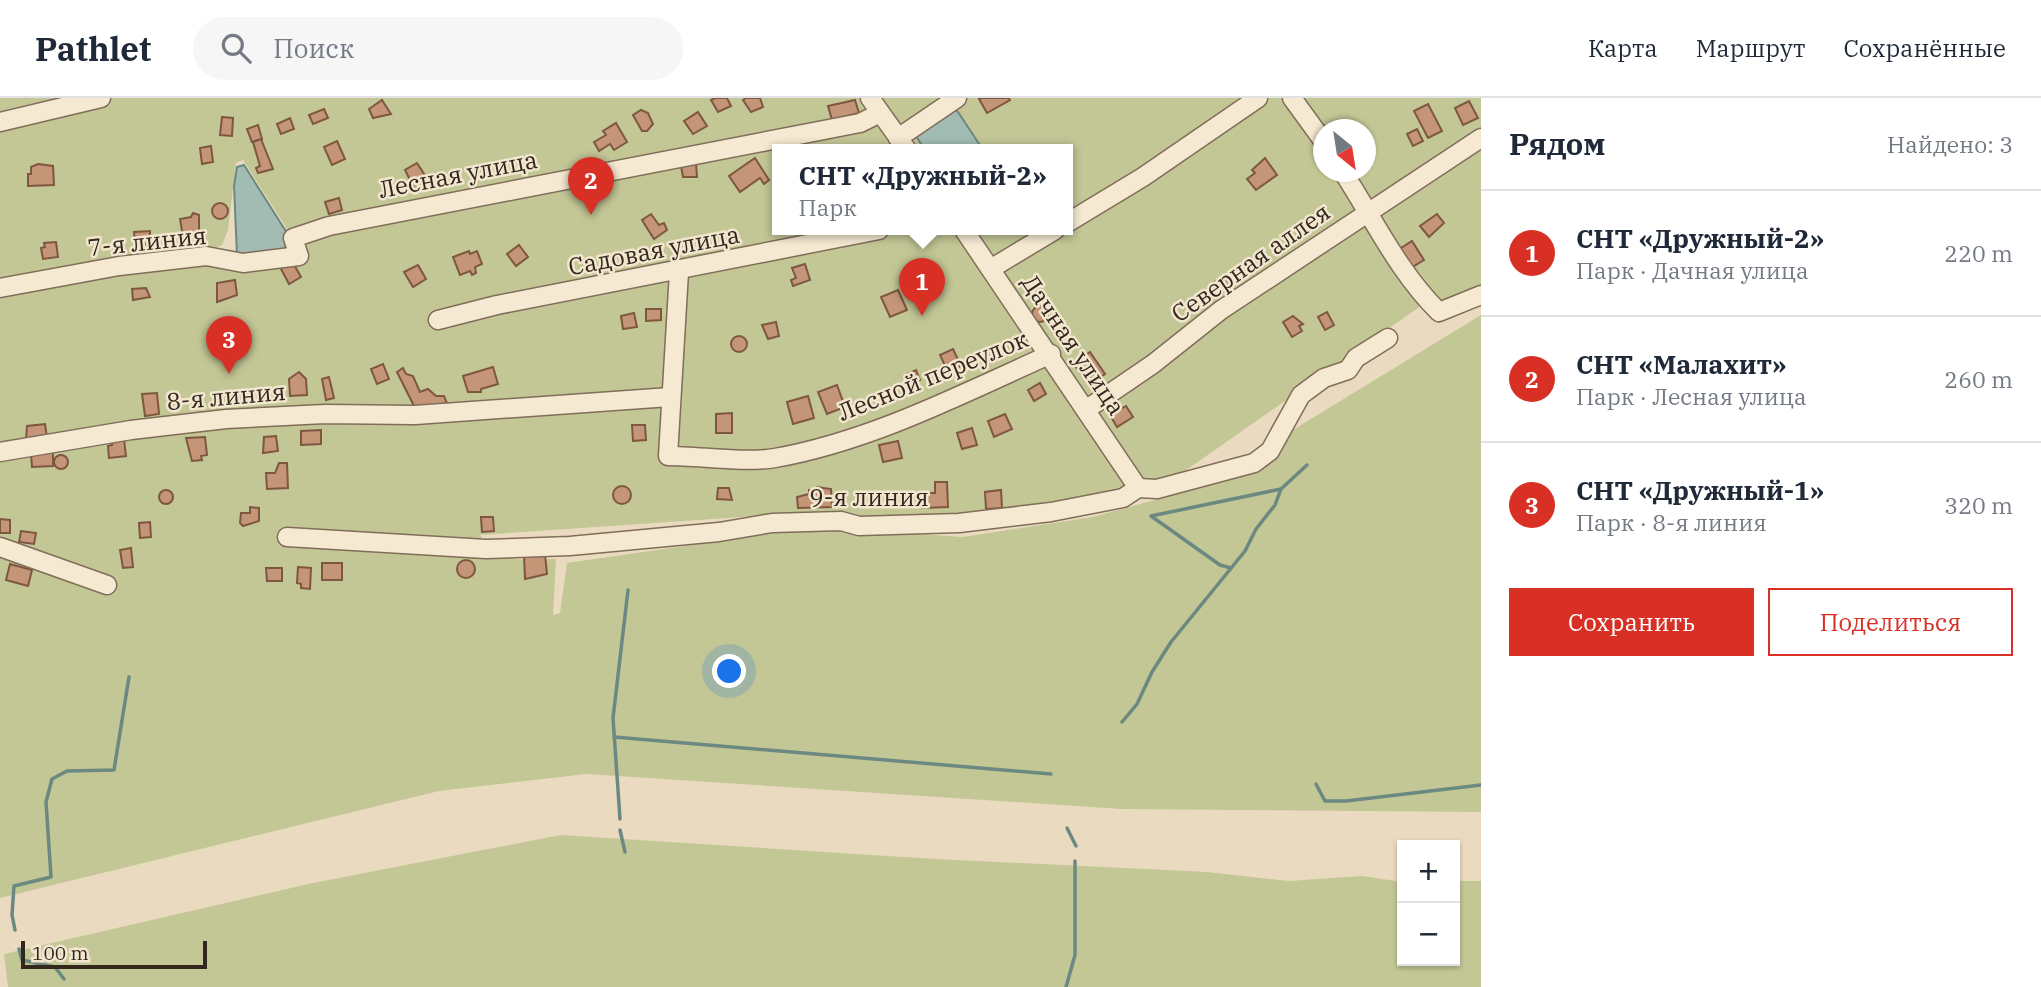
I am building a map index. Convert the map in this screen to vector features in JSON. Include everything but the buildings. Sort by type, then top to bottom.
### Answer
[{"type":"street","points":[[0,122],[101,98]]},
{"type":"street","points":[[870,98],[903,144],[957,98]]},
{"type":"street","points":[[1073,219],[1143,177],[1258,98]]},
{"type":"street","points":[[1292,98],[1313,127]]},
{"type":"street","name":"Лесная улица","points":[[299,256],[293,238],[328,226],[860,123],[880,113]]},
{"type":"street","name":"Северная аллея","points":[[1087,409],[1153,364],[1221,310],[1481,138]]},
{"type":"street","points":[[1349,182],[1428,301],[1439,312],[1481,295]]},
{"type":"street","name":"Садовая улица","points":[[438,320],[497,305],[679,272],[856,235]]},
{"type":"street","name":"Дачная улица","points":[[968,235],[1051,355],[1138,488]]},
{"type":"street","points":[[992,268],[1047,235]]},
{"type":"street","name":"7-я линия","points":[[0,288],[119,267],[206,256],[243,264],[299,256]]},
{"type":"street","points":[[670,397],[676,350],[679,272]]},
{"type":"street","name":"9-я линия","points":[[287,537],[486,548],[570,547],[695,535],[772,523],[841,521],[859,526],[992,520],[1123,498],[1138,488],[1157,489],[1254,463],[1270,451],[1301,395],[1324,378],[1348,370],[1356,358],[1388,338]]},
{"type":"street","name":"Лесной переулок","points":[[670,397],[668,456],[773,458],[852,438],[916,414],[1051,355]]},
{"type":"street","name":"8-я линия","points":[[0,452],[131,430],[226,419],[457,412],[670,397]]},
{"type":"street","points":[[0,547],[107,585]]},
{"type":"green space","points":[[0,98],[1481,98],[1481,295],[1439,312],[1428,301],[1172,480],[1016,512],[861,524],[830,511],[480,535],[494,552],[512,559],[556,559],[553,615],[560,613],[567,563],[815,527],[963,537],[1093,517],[1198,488],[1481,315],[1481,812],[1122,809],[586,774],[439,791],[0,898]],"holes":[[[243,160],[293,238],[285,260],[205,253],[222,245],[228,230],[236,163]]]},
{"type":"green space","points":[[561,835],[935,859],[1207,872],[1289,881],[1362,876],[1397,881],[1397,966],[1460,966],[1460,881],[1481,881],[1481,987],[8,987],[4,954],[313,883]]},
{"type":"water","points":[[951,108],[958,112],[979,144],[921,144],[916,136]]},
{"type":"water","points":[[244,165],[287,233],[285,249],[269,254],[237,255],[234,186],[237,167]]},
{"type":"waterway","points":[[1122,722],[1137,704],[1152,672],[1171,642],[1245,551],[1256,529],[1275,505],[1281,489],[1307,465]]},
{"type":"waterway","points":[[1231,568],[1220,565],[1151,516],[1281,489]]},
{"type":"waterway","points":[[620,819],[613,718],[628,590]]},
{"type":"waterway","points":[[15,930],[12,915],[14,886],[51,877],[46,802],[52,779],[67,771],[114,770],[129,677]]},
{"type":"waterway","points":[[614,737],[1051,774]]},
{"type":"waterway","points":[[1316,784],[1325,801],[1346,801],[1481,785]]},
{"type":"waterway","points":[[1067,828],[1076,846]]},
{"type":"waterway","points":[[620,830],[625,852]]},
{"type":"waterway","points":[[1066,987],[1075,955],[1075,861]]},
{"type":"waterway","points":[[19,949],[22,960],[55,967],[64,979]]},
{"type":"place","name":"СНТ «Малахит»","points":[[591,215]]},
{"type":"place","name":"СНТ «Дружный-2»","points":[[922,316]]},
{"type":"place","name":"СНТ «Дружный-1»","points":[[229,374]]}]
